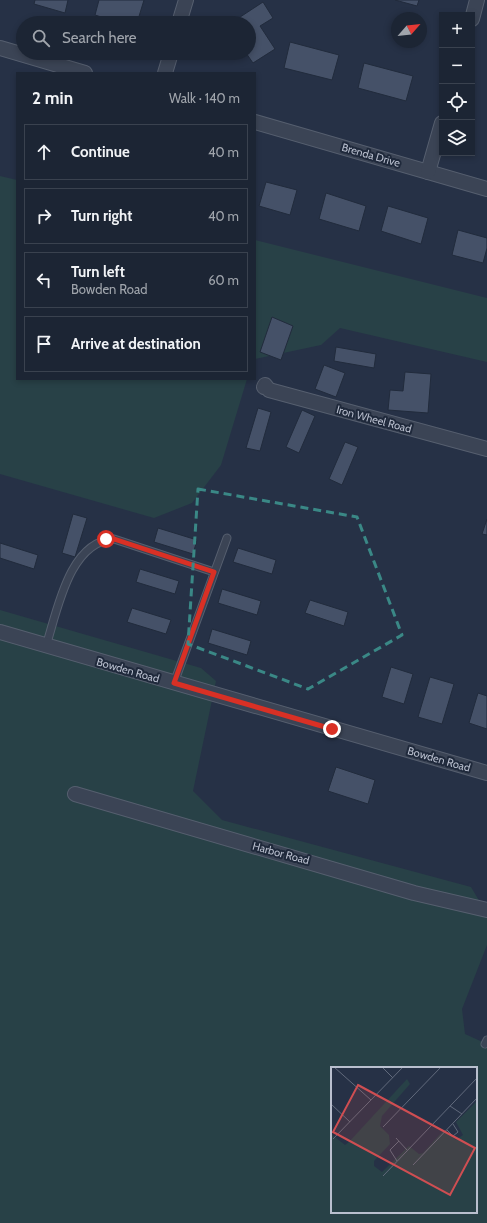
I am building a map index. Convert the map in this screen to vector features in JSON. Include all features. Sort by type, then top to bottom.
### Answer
[{"type":"street","points":[[181,16],[186,0]]},
{"type":"street","points":[[474,12],[477,0]]},
{"type":"street","points":[[0,48],[16,53]]},
{"type":"street","points":[[41,60],[83,72]]},
{"type":"street","points":[[165,72],[169,60]]},
{"type":"street","name":"Brenda Drive","points":[[256,122],[487,189]]},
{"type":"street","points":[[428,172],[439,134]]},
{"type":"street","name":"Iron Wheel Road","points":[[264,387],[265,386],[269,390],[487,449]]},
{"type":"street","name":"Bowden Road","points":[[0,632],[487,773]]},
{"type":"street","name":"Harbor Road","points":[[75,794],[414,893],[487,910]]},
{"type":"lane","points":[[174,683],[227,538]]},
{"type":"lane","points":[[46,646],[70,574],[86,552],[106,539],[114,539],[214,572]]},
{"type":"highlighted area","points":[[198,489],[357,517],[402,635],[308,689],[188,644]]},
{"type":"green space","points":[[0,176],[16,180],[16,380],[247,380],[221,465],[192,503],[154,518],[0,474]]},
{"type":"green space","points":[[256,240],[487,298],[487,362],[340,328],[321,345],[256,359]]},
{"type":"green space","points":[[0,610],[201,668],[216,681],[193,791],[222,820],[471,887],[487,914],[487,945],[462,1009],[465,1034],[487,1044],[487,1223],[0,1223]]},
{"type":"building","points":[[35,0],[68,0],[65,13],[34,4]]},
{"type":"building","points":[[99,0],[144,0],[139,16],[95,15]]},
{"type":"building","points":[[395,0],[419,0],[417,6]]},
{"type":"building","points":[[263,2],[273,18],[260,26],[275,49],[253,63],[251,60],[256,60],[256,16],[242,16]]},
{"type":"building","points":[[290,42],[339,55],[332,80],[284,68]]},
{"type":"building","points":[[364,63],[413,76],[406,101],[358,88]]},
{"type":"building","points":[[266,182],[297,190],[290,215],[259,206]]},
{"type":"building","points":[[326,193],[366,206],[359,231],[319,219]]},
{"type":"building","points":[[388,206],[428,218],[421,244],[381,231]]},
{"type":"building","points":[[458,230],[487,238],[487,248],[483,263],[452,255]]},
{"type":"building","points":[[272,317],[293,326],[281,360],[260,352]]},
{"type":"building","points":[[336,347],[376,354],[374,368],[334,361]]},
{"type":"building","points":[[324,365],[345,373],[336,397],[315,389]]},
{"type":"building","points":[[405,372],[431,374],[428,413],[388,410],[390,390],[403,391]]},
{"type":"building","points":[[258,408],[271,412],[260,451],[246,448]]},
{"type":"building","points":[[302,410],[315,416],[299,453],[286,447]]},
{"type":"building","points":[[345,442],[358,447],[342,485],[329,479]]},
{"type":"building","points":[[73,514],[87,518],[75,557],[62,553]]},
{"type":"building","points":[[487,519],[487,535],[482,534]]},
{"type":"building","points":[[158,528],[197,540],[193,554],[154,542]]},
{"type":"building","points":[[0,543],[38,555],[34,569],[0,558]]},
{"type":"building","points":[[238,548],[276,560],[272,574],[233,562]]},
{"type":"building","points":[[140,569],[179,581],[175,594],[136,582]]},
{"type":"building","points":[[222,589],[261,601],[257,615],[218,603]]},
{"type":"building","points":[[310,600],[348,612],[344,626],[305,613]]},
{"type":"building","points":[[132,608],[171,620],[166,634],[127,622]]},
{"type":"building","points":[[212,629],[251,641],[247,655],[208,643]]},
{"type":"building","points":[[391,667],[413,674],[404,704],[382,697]]},
{"type":"building","points":[[430,677],[454,684],[442,724],[418,717]]},
{"type":"building","points":[[478,693],[487,696],[487,729],[469,723]]},
{"type":"building","points":[[336,767],[375,780],[368,804],[328,791]]},
{"type":"route","points":[[106,539],[114,539],[214,572],[174,683],[332,729]]}]
